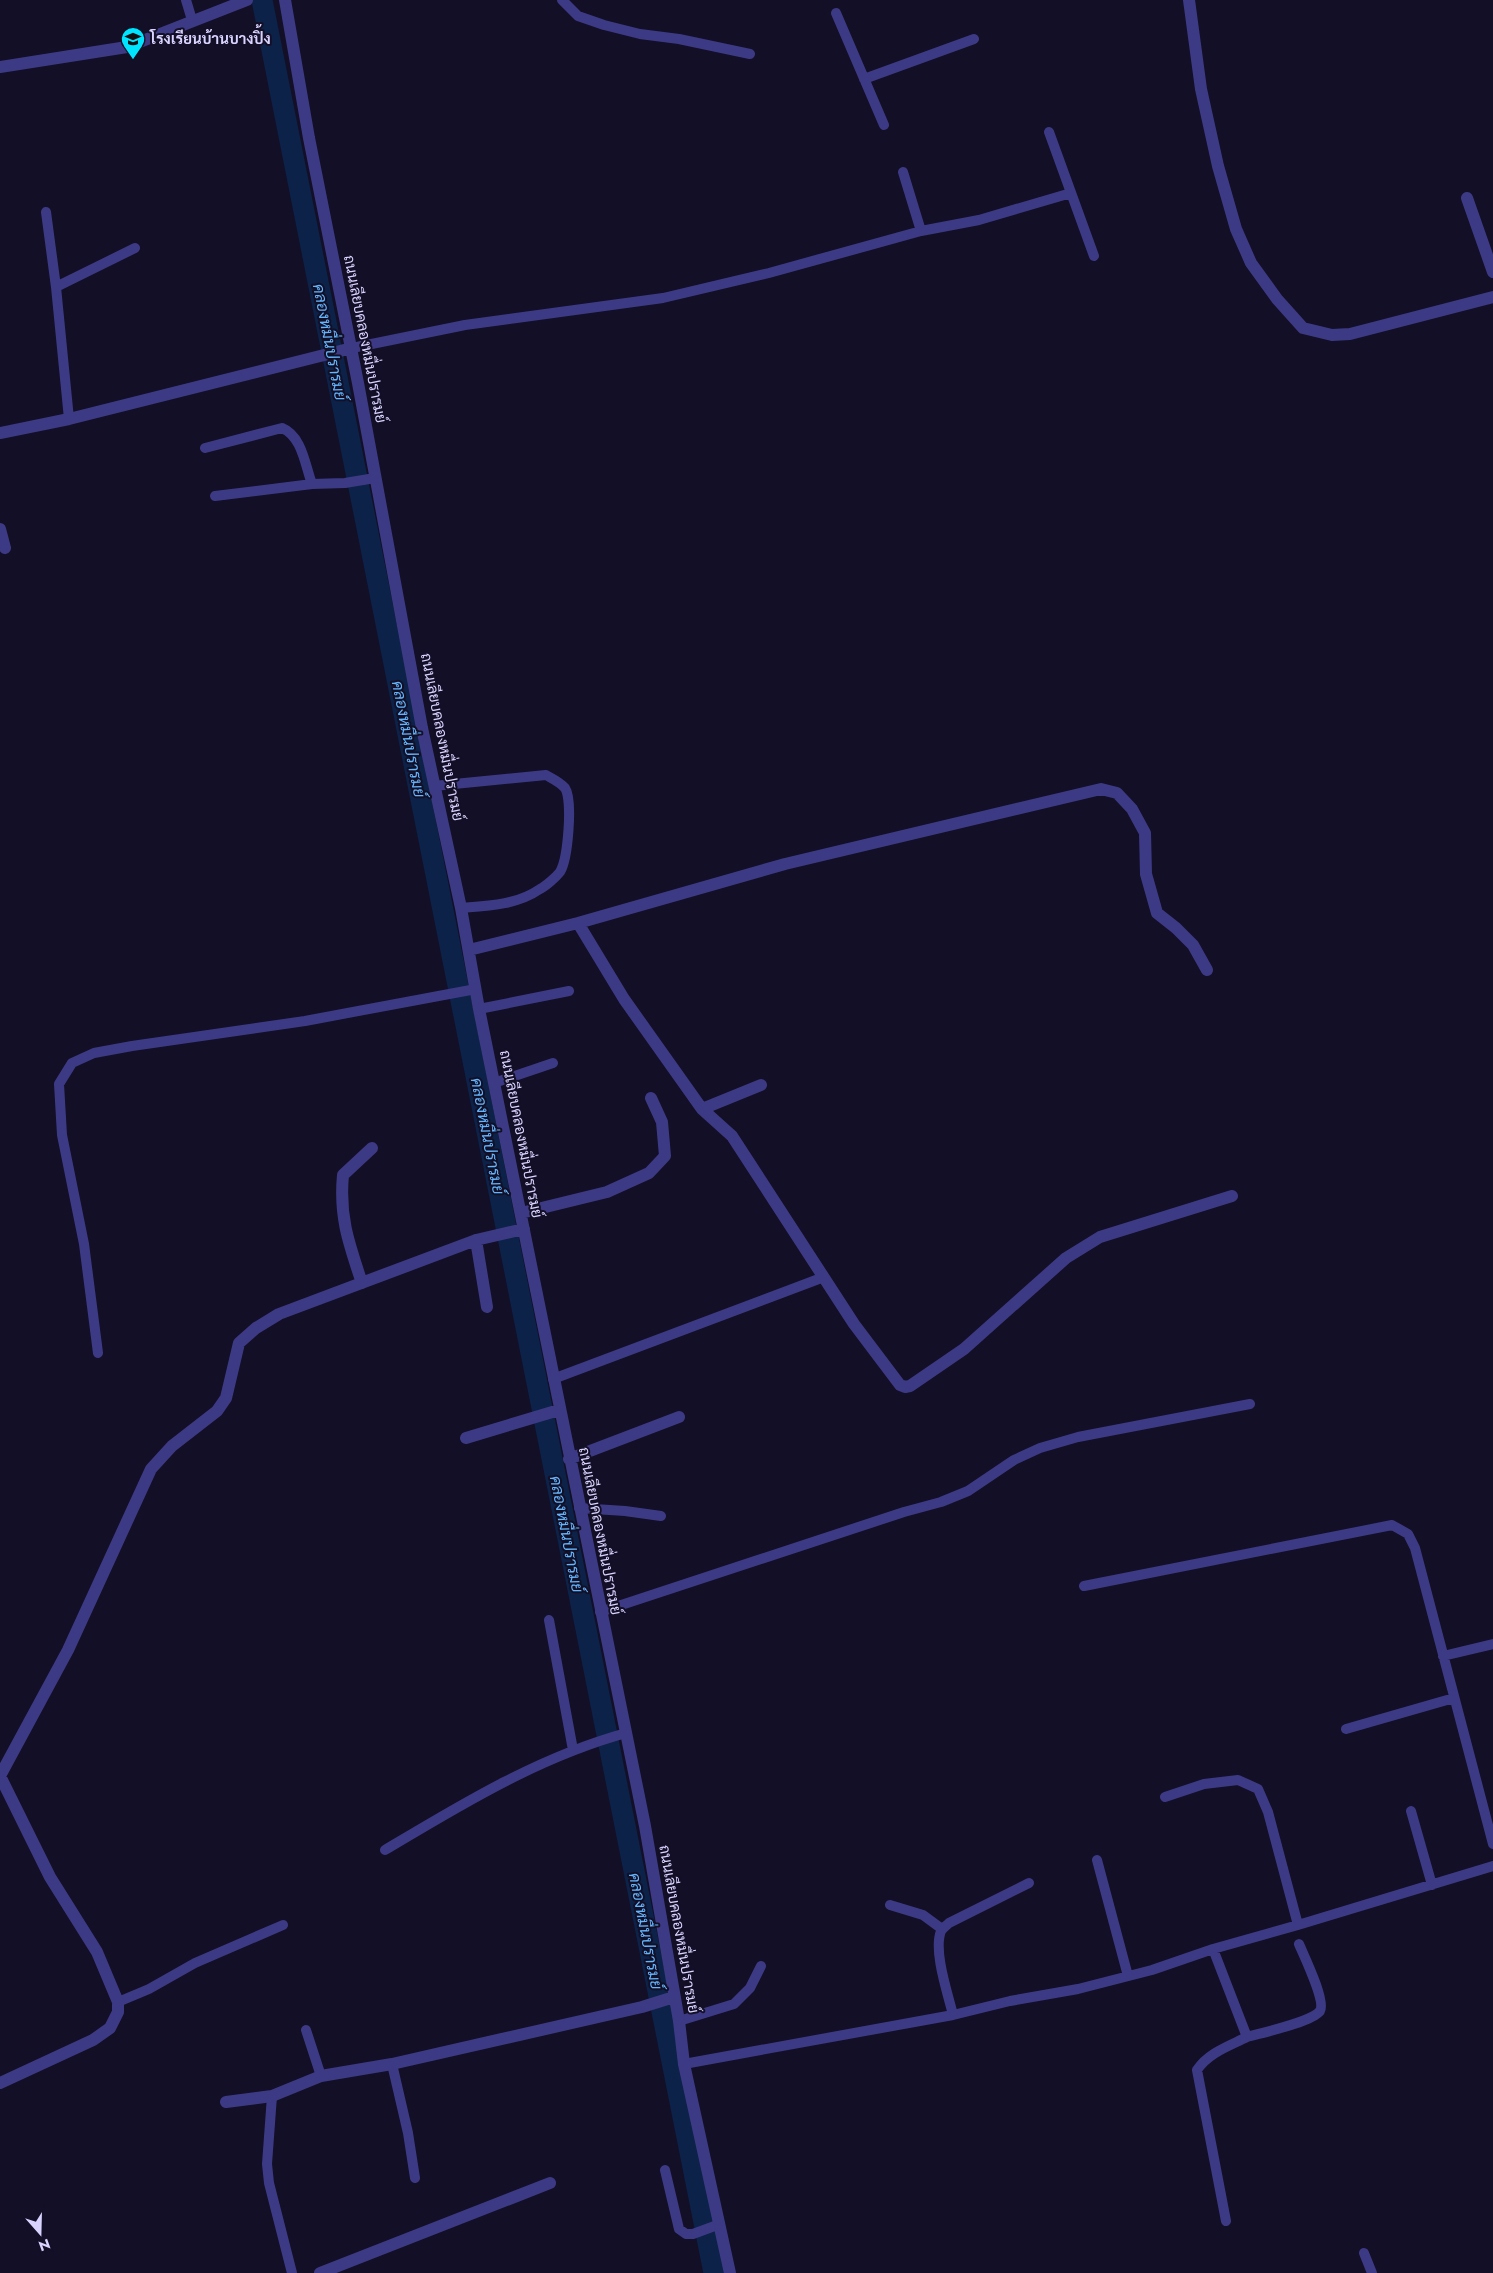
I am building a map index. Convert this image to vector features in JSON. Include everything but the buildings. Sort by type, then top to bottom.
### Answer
[{"type":"street","points":[[0,67],[127,48],[166,33],[192,20],[246,0]]},
{"type":"street","name":"ถนนเลียบคลองหมื่นปรารมย์","points":[[285,0],[309,138],[352,348],[369,479],[461,908],[479,1009],[521,1213],[518,1230],[553,1379],[600,1612],[621,1734],[679,2021],[684,2064],[730,2273]]},
{"type":"street","points":[[1189,0],[1201,89],[1218,166],[1236,229],[1251,263],[1277,299],[1303,328],[1332,335],[1350,334],[1493,297]]},
{"type":"street","points":[[1467,198],[1493,272]]},
{"type":"street","points":[[0,433],[69,420],[352,348]]},
{"type":"street","points":[[0,529],[5,548]]},
{"type":"street","points":[[469,950],[578,923],[785,864],[1101,789],[1117,793],[1132,809],[1144,832],[1146,874],[1157,913],[1176,928],[1193,946],[1207,970]]},
{"type":"street","points":[[578,923],[624,999],[702,1109],[732,1136],[854,1324],[900,1385],[905,1388],[964,1349],[1066,1258],[1100,1237],[1232,1196]]},
{"type":"street","points":[[702,1109],[761,1085]]},
{"type":"street","points":[[521,1213],[607,1192],[649,1173],[665,1156],[662,1122],[652,1098]]},
{"type":"street","points":[[362,1283],[342,1218],[341,1197],[343,1175],[372,1148]]},
{"type":"street","points":[[0,2083],[93,2040],[110,2028],[118,2012],[118,2002],[96,1952],[50,1877],[0,1776],[68,1650],[152,1469],[172,1446],[217,1411],[226,1398],[239,1343],[256,1328],[279,1314],[482,1238],[518,1230]]},
{"type":"street","points":[[482,1238],[487,1307]]},
{"type":"street","points":[[466,1438],[559,1410]]},
{"type":"street","points":[[569,1459],[679,1416]]},
{"type":"street","points":[[226,2102],[272,2096],[321,2076],[392,2064],[642,2007],[674,1997]]},
{"type":"street","points":[[320,2273],[550,2183]]},
{"type":"lane","points":[[186,0],[192,20]]},
{"type":"lane","points":[[562,0],[578,16],[604,25],[750,54]]},
{"type":"lane","points":[[836,13],[884,125]]},
{"type":"lane","points":[[864,79],[974,39]]},
{"type":"lane","points":[[1049,132],[1094,256]]},
{"type":"lane","points":[[903,172],[921,231]]},
{"type":"lane","points":[[352,348],[465,325],[663,298],[769,273],[921,231],[979,220],[1071,193]]},
{"type":"lane","points":[[46,212],[56,287],[69,420]]},
{"type":"lane","points":[[56,287],[135,248]]},
{"type":"lane","points":[[205,448],[282,428],[290,431],[297,440],[312,484]]},
{"type":"lane","points":[[215,496],[369,479]]},
{"type":"lane","points":[[434,786],[546,776],[558,781],[567,793],[569,804],[567,849],[560,872],[540,890],[518,899],[493,906],[461,908]]},
{"type":"lane","points":[[98,1353],[84,1244],[62,1135],[59,1084],[72,1063],[94,1053],[132,1046],[305,1021],[476,989]]},
{"type":"lane","points":[[479,1009],[570,991]]},
{"type":"lane","points":[[494,1083],[553,1063]]},
{"type":"lane","points":[[553,1379],[824,1276]]},
{"type":"lane","points":[[600,1612],[904,1512],[941,1502],[968,1490],[1014,1460],[1040,1448],[1078,1438],[1250,1404]]},
{"type":"lane","points":[[579,1508],[661,1516]]},
{"type":"lane","points":[[1084,1586],[1392,1525],[1408,1534],[1416,1548],[1493,1844]]},
{"type":"lane","points":[[549,1620],[573,1750]]},
{"type":"lane","points":[[1443,1656],[1493,1644]]},
{"type":"lane","points":[[1346,1729],[1454,1698]]},
{"type":"lane","points":[[385,1850],[485,1791],[554,1757],[621,1734]]},
{"type":"lane","points":[[1165,1797],[1204,1784],[1238,1780],[1258,1789],[1268,1812],[1298,1926]]},
{"type":"lane","points":[[1411,1811],[1432,1885]]},
{"type":"lane","points":[[1097,1860],[1128,1976]]},
{"type":"lane","points":[[684,2064],[953,2015],[1010,2001],[1078,1989],[1298,1926],[1493,1866]]},
{"type":"lane","points":[[953,2015],[938,1941],[942,1929],[950,1923],[1030,1883]]},
{"type":"lane","points":[[890,1905],[923,1915],[942,1929]]},
{"type":"lane","points":[[118,2002],[149,1989],[196,1963],[284,1925]]},
{"type":"lane","points":[[1226,2221],[1197,2070],[1210,2055],[1247,2037],[1296,2023],[1313,2016],[1320,2010],[1321,2005],[1318,1991],[1299,1944]]},
{"type":"lane","points":[[1213,1949],[1247,2037]]},
{"type":"lane","points":[[679,2021],[734,2004],[750,1988],[761,1966]]},
{"type":"lane","points":[[306,2030],[321,2076]]},
{"type":"lane","points":[[392,2064],[408,2132],[415,2178]]},
{"type":"lane","points":[[272,2096],[267,2164],[269,2184],[292,2273]]},
{"type":"lane","points":[[665,2170],[680,2229],[686,2234],[693,2234],[720,2224]]},
{"type":"lane","points":[[1364,2253],[1372,2273]]},
{"type":"waterway","name":"คลองหมื่นปรารมย์","points":[[262,0],[714,2273]]},
{"type":"place","name":"โรงเรียนบ้านบางปิ้ง","points":[[133,60]]}]
